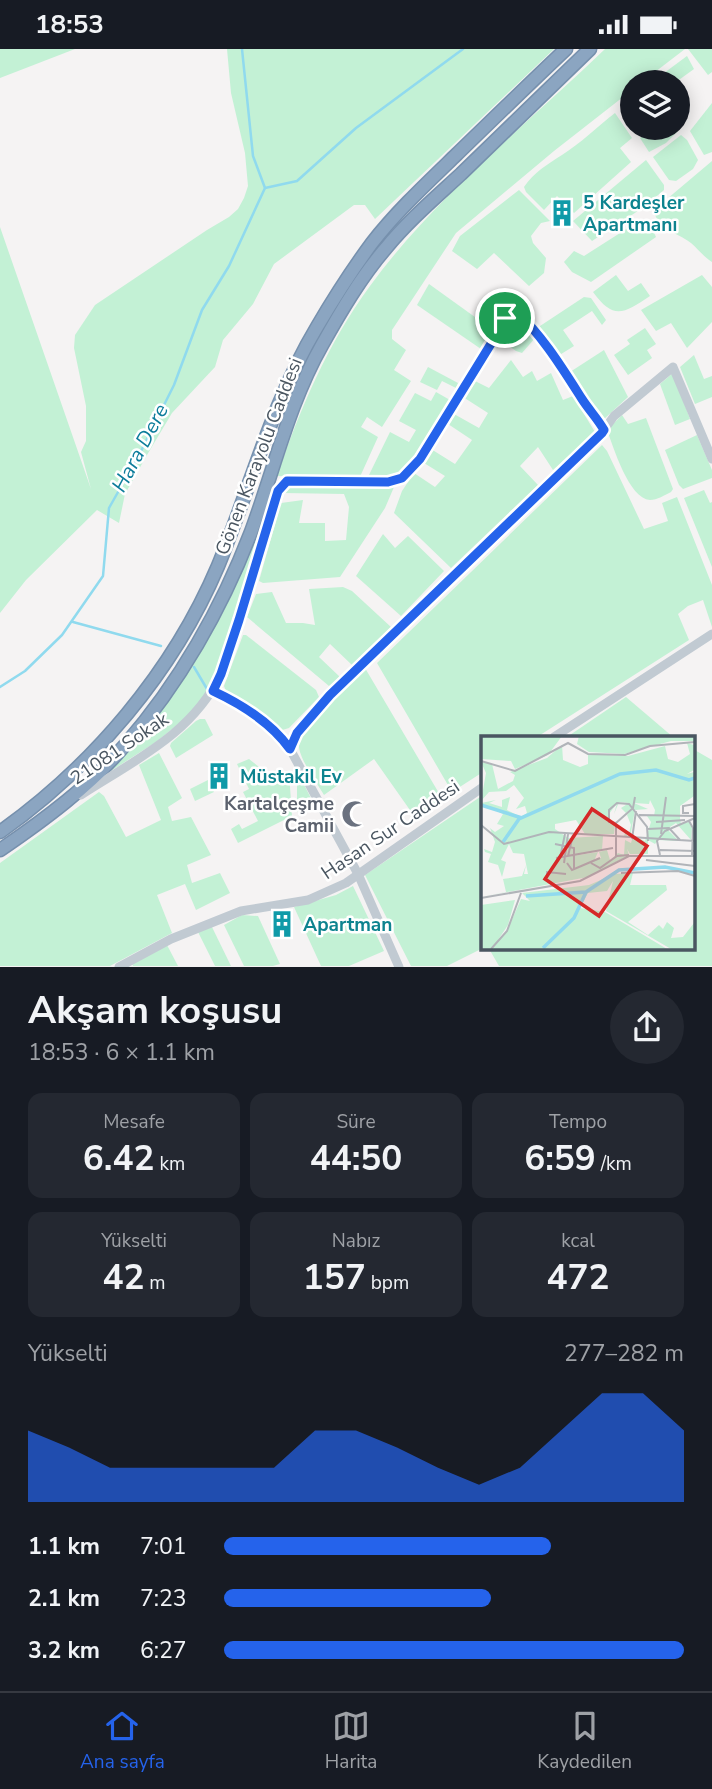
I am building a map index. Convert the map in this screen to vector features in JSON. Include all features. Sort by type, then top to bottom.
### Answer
[{"type":"highway","name":"Gönen Karayolu Caddesi","points":[[0,832],[53,791],[110,734],[161,669],[182,636],[217,568],[278,403],[315,329],[373,242],[439,171],[566,49]]},
{"type":"highway","name":"Gönen Karayolu Caddesi","points":[[0,850],[41,821],[97,774],[126,745],[180,672],[216,610],[251,532],[296,402],[320,347],[353,292],[385,248],[590,49]]},
{"type":"street","name":"21081 Sokak","points":[[41,821],[170,737],[193,717],[213,691],[236,631],[278,491],[287,481],[397,481],[405,476],[429,446],[513,308],[533,327],[604,430]]},
{"type":"street","points":[[290,749],[301,727],[348,678],[594,443],[614,416],[673,367],[712,459]]},
{"type":"street","points":[[556,736],[712,634]]},
{"type":"street","points":[[213,691],[240,705],[280,737],[290,749],[358,874],[400,967]]},
{"type":"street","points":[[280,737],[301,727]]},
{"type":"street","name":"Hasan Sur Caddesi","points":[[120,967],[171,939],[242,911],[308,900],[327,893],[481,788]]},
{"type":"green space","points":[[0,49],[75,49],[0,78]]},
{"type":"green space","points":[[227,49],[554,49],[375,219],[365,205],[354,205],[274,264],[253,304],[223,340],[215,367],[172,413],[125,494],[119,523],[97,510],[26,580],[0,613],[0,227],[91,489],[81,452],[86,441],[86,406],[74,348],[75,335],[95,305],[229,217],[238,209],[244,198],[248,186],[245,153],[231,93]]},
{"type":"green space","points":[[605,49],[685,49],[658,70],[620,70],[620,99],[456,233],[392,330],[392,339],[406,350],[394,370],[411,381],[382,427],[367,417],[361,427],[378,437],[359,479],[277,476],[316,377],[355,308],[395,254],[482,163]]},
{"type":"green space","points":[[688,49],[712,49],[712,72],[708,75]]},
{"type":"green space","points":[[687,56],[694,69],[690,72],[668,70]]},
{"type":"green space","points":[[712,103],[712,152],[704,155],[690,131]]},
{"type":"green space","points":[[615,113],[620,120],[620,140],[630,140],[620,148],[631,162],[574,213],[557,196],[544,210],[524,187],[532,177]]},
{"type":"green space","points":[[641,140],[669,140],[666,143],[649,152]]},
{"type":"green space","points":[[675,140],[687,140],[698,160],[693,169],[676,181],[669,180],[653,157]]},
{"type":"green space","points":[[646,160],[664,185],[664,190],[644,207],[592,241],[573,221]]},
{"type":"green space","points":[[712,161],[712,262],[691,243],[663,226],[654,210]]},
{"type":"green space","points":[[519,190],[550,221],[541,223],[531,236],[533,243],[546,258],[544,273],[529,286],[494,253],[477,269],[452,251],[460,236]]},
{"type":"green space","points":[[642,219],[650,224],[656,237],[591,282],[572,272],[564,262],[574,251],[584,256]]},
{"type":"green space","points":[[616,275],[628,291],[641,283],[650,296],[626,310],[607,307],[593,292]]},
{"type":"green space","points":[[702,275],[712,287],[712,322],[687,348],[671,323],[656,331],[641,310]]},
{"type":"green space","points":[[429,284],[493,330],[481,349],[417,305]]},
{"type":"green space","points":[[584,297],[591,298],[606,320],[602,325],[592,311],[563,330],[574,346],[558,356],[537,328]]},
{"type":"green space","points":[[517,316],[536,337],[522,353],[499,339],[512,318]]},
{"type":"green space","points":[[645,328],[656,344],[647,350],[652,358],[628,375],[614,355],[630,344],[627,340]]},
{"type":"green space","points":[[604,350],[628,397],[603,420],[587,401],[570,372]]},
{"type":"green space","points":[[694,355],[704,379],[712,376],[712,397],[695,404],[680,367]]},
{"type":"green space","points":[[511,360],[523,377],[532,371],[537,381],[551,373],[563,400],[573,396],[595,432],[553,470],[538,447],[520,466],[538,485],[451,568],[394,513],[402,491],[414,473],[435,487],[445,476],[424,463],[431,449],[455,464],[472,440],[448,424],[454,414],[479,428],[488,413],[463,397],[473,380],[489,388]]},
{"type":"green space","points":[[428,367],[458,383],[456,388],[442,381],[437,390],[420,382]]},
{"type":"green space","points":[[673,373],[690,419],[675,425],[660,384]]},
{"type":"green space","points":[[436,392],[450,400],[411,465],[393,477],[371,480],[368,477],[390,432],[409,442],[416,430],[399,421],[415,393],[431,401]]},
{"type":"green space","points":[[622,415],[628,424],[646,418],[673,489],[671,492],[650,500],[635,491],[629,482],[607,430]]},
{"type":"green space","points":[[697,435],[712,470],[712,478],[683,489],[665,450]]},
{"type":"green space","points":[[602,445],[644,529],[668,521],[662,503],[677,497],[712,585],[712,627],[703,600],[688,606],[678,614],[689,640],[539,736],[481,736],[481,773],[452,792],[377,663]]},
{"type":"green space","points":[[303,484],[394,487],[385,508],[340,577],[263,583],[259,581],[281,503],[303,500],[299,523],[325,523],[325,541],[346,540],[349,507],[344,494],[283,493],[288,486]]},
{"type":"green space","points":[[704,490],[710,503],[712,502],[712,567],[684,498]]},
{"type":"green space","points":[[261,523],[265,523],[211,687],[192,713],[156,742],[100,778],[174,692],[195,659]]},
{"type":"green space","points":[[383,534],[395,548],[408,536],[444,571],[401,616],[356,576]]},
{"type":"green space","points":[[343,587],[352,591],[391,627],[352,665],[330,644],[319,657],[340,677],[329,686],[247,617],[256,594],[272,592],[286,623],[315,625],[309,589]]},
{"type":"green space","points":[[243,635],[316,690],[319,697],[289,728],[279,731],[227,694],[224,686]]},
{"type":"green space","points":[[365,668],[443,800],[417,820],[374,759],[324,795],[300,751],[301,738],[315,716]]},
{"type":"green space","points":[[626,697],[672,736],[568,736]]},
{"type":"green space","points":[[200,719],[205,719],[213,735],[176,758],[171,743]]},
{"type":"green space","points":[[694,750],[712,760],[712,966],[499,966],[489,949],[694,949]]},
{"type":"green space","points":[[159,753],[182,798],[168,807],[172,821],[191,817],[211,855],[187,865],[192,883],[220,873],[230,893],[196,910],[185,884],[157,895],[172,933],[110,966],[0,966],[0,863],[99,792],[104,796],[126,837],[161,820],[139,765]]},
{"type":"green space","points":[[249,759],[273,778],[289,772],[292,816],[238,843],[231,829],[239,824],[242,829],[258,821],[243,792],[249,789],[237,764]]},
{"type":"green space","points":[[299,775],[314,804],[297,812],[297,778]]},
{"type":"green space","points":[[208,780],[214,792],[195,801],[190,789]]},
{"type":"green space","points":[[481,796],[481,949],[447,966],[411,966],[365,875]]},
{"type":"green space","points":[[353,886],[384,951],[349,966],[321,966],[294,907],[336,895]]},
{"type":"green space","points":[[242,915],[258,916],[280,964],[244,966],[224,925]]},
{"type":"green space","points":[[211,925],[231,966],[215,966],[198,932]]},
{"type":"green space","points":[[167,945],[178,966],[133,966],[132,964]]},
{"type":"waterway","name":"Hara Dere","points":[[0,687],[25,671],[62,635],[103,576],[109,508],[174,385],[202,310],[229,266],[265,188],[253,156],[242,49]]},
{"type":"waterway","name":"Hara Dere","points":[[265,188],[297,181],[356,128],[463,49]]},
{"type":"waterway","points":[[73,622],[161,646]]},
{"type":"waterway","points":[[194,667],[207,689]]},
{"type":"place","name":"5 Kardeşler Apartmanı","points":[[562,213]]},
{"type":"place","name":"Müstakil Ev","points":[[219,776]]},
{"type":"place","name":"Kartalçeşme Camii","points":[[355,814]]},
{"type":"place","name":"Apartman","points":[[282,924]]},
{"type":"route","points":[[513,308],[533,327],[604,430],[594,443],[330,695],[297,733],[290,749],[280,737],[240,705],[213,691],[239,620],[278,491],[287,481],[388,482],[405,476],[429,446],[505,318],[513,308]]}]
